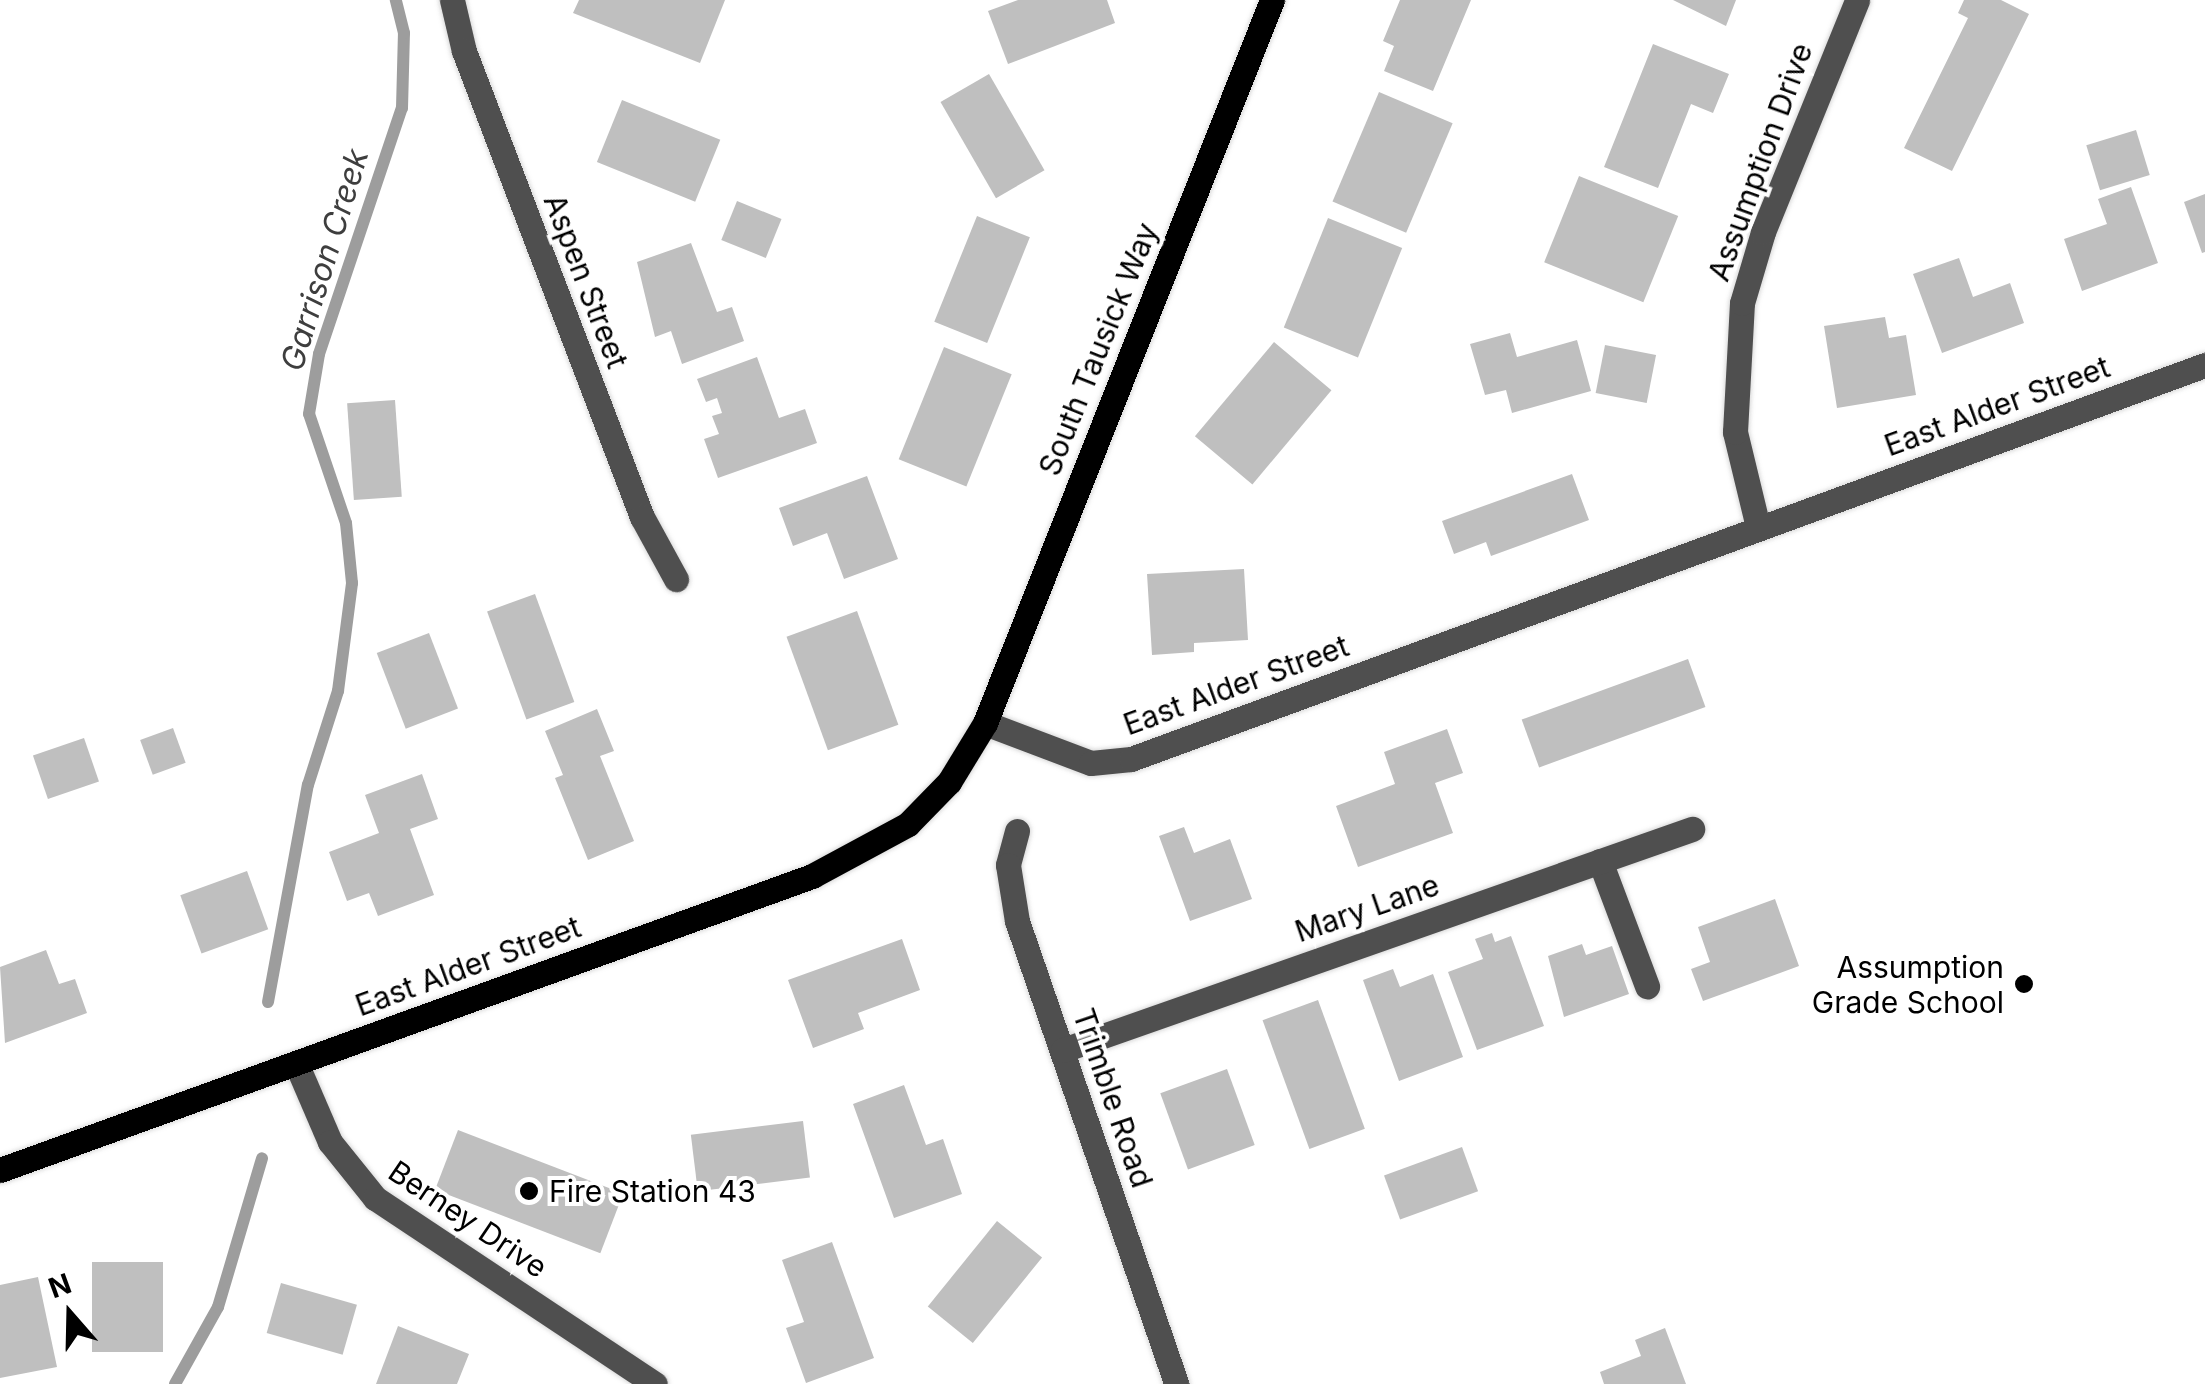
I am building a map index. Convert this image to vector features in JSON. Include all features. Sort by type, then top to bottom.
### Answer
[{"type":"main road","name":"South Tausick Way","points":[[984,723],[1272,0]]},
{"type":"main road","name":"East Alder Street","points":[[0,1170],[864,853],[908,824],[949,782],[984,723]]},
{"type":"street","name":"Aspen Street","points":[[452,0],[464,51],[635,499],[676,579]]},
{"type":"street","name":"Assumption Drive","points":[[1758,528],[1735,432],[1742,303],[1764,232],[1857,0]]},
{"type":"street","name":"East Alder Street","points":[[984,723],[1091,763],[1131,759],[2205,366]]},
{"type":"street","name":"Mary Lane","points":[[1063,1050],[1692,828]]},
{"type":"street","name":"Trimble Road","points":[[1017,831],[1008,888],[1176,1384]]},
{"type":"street","points":[[1600,861],[1647,986]]},
{"type":"street","name":"Berney Drive","points":[[296,1063],[330,1142],[375,1198],[655,1384]]},
{"type":"building","points":[[579,0],[725,0],[700,63],[573,13]]},
{"type":"building","points":[[1018,0],[1107,0],[1115,23],[1008,64],[988,11]]},
{"type":"building","points":[[1400,0],[1471,0],[1433,91],[1384,71],[1394,46],[1383,41]]},
{"type":"building","points":[[1673,0],[1736,0],[1726,26]]},
{"type":"building","points":[[1964,0],[2001,0],[2029,14],[1952,171],[1904,148],[1968,18],[1958,13]]},
{"type":"building","points":[[1653,44],[1729,74],[1713,113],[1691,104],[1658,188],[1604,167]]},
{"type":"building","points":[[989,74],[1044,170],[996,198],[941,102]]},
{"type":"building","points":[[1379,92],[1453,123],[1406,233],[1333,202]]},
{"type":"building","points":[[622,100],[720,140],[695,202],[597,162]]},
{"type":"building","points":[[2136,130],[2150,175],[2100,190],[2086,145]]},
{"type":"building","points":[[1579,176],[1678,216],[1643,302],[1544,262]]},
{"type":"building","points":[[2131,187],[2158,263],[2082,291],[2064,239],[2107,224],[2098,199]]},
{"type":"building","points":[[2205,194],[2205,252],[2202,253],[2184,202]]},
{"type":"building","points":[[737,201],[782,219],[766,258],[721,240]]},
{"type":"building","points":[[977,216],[1030,237],[987,343],[934,322]]},
{"type":"building","points":[[1328,218],[1402,248],[1358,357],[1284,327]]},
{"type":"building","points":[[691,243],[717,312],[732,307],[744,341],[682,364],[671,331],[655,337],[637,262]]},
{"type":"building","points":[[1959,258],[1973,297],[2010,283],[2024,323],[1942,353],[1913,274]]},
{"type":"building","points":[[1885,317],[1889,338],[1906,335],[1916,395],[1837,408],[1824,326]]},
{"type":"building","points":[[1510,333],[1517,357],[1577,340],[1591,391],[1512,413],[1506,390],[1485,395],[1470,344]]},
{"type":"building","points":[[1274,342],[1331,390],[1252,484],[1195,436]]},
{"type":"building","points":[[1605,345],[1656,355],[1647,403],[1596,393]]},
{"type":"building","points":[[944,347],[1012,374],[966,487],[899,459]]},
{"type":"building","points":[[757,357],[779,418],[805,409],[817,443],[718,478],[704,439],[719,434],[712,416],[722,413],[717,398],[706,402],[697,379]]},
{"type":"building","points":[[395,400],[402,497],[354,500],[347,403]]},
{"type":"building","points":[[1572,474],[1589,520],[1491,556],[1486,542],[1454,554],[1442,521]]},
{"type":"building","points":[[867,476],[898,559],[844,579],[827,533],[793,546],[779,508]]},
{"type":"building","points":[[1244,569],[1248,640],[1194,643],[1194,652],[1152,655],[1147,574]]},
{"type":"building","points":[[535,594],[574,702],[526,720],[487,611]]},
{"type":"building","points":[[857,611],[898,725],[828,750],[787,637]]},
{"type":"building","points":[[429,633],[458,709],[406,729],[377,653]]},
{"type":"building","points":[[1688,659],[1705,707],[1539,767],[1522,720]]},
{"type":"building","points":[[597,709],[614,751],[600,756],[634,841],[588,860],[555,778],[563,775],[545,731]]},
{"type":"building","points":[[173,728],[186,763],[153,775],[140,740]]},
{"type":"building","points":[[1447,729],[1463,773],[1435,783],[1453,833],[1358,867],[1336,806],[1395,784],[1384,752]]},
{"type":"building","points":[[84,738],[99,781],[48,799],[33,756]]},
{"type":"building","points":[[422,774],[438,819],[410,829],[434,895],[378,916],[369,893],[347,901],[329,852],[379,833],[365,795]]},
{"type":"building","points":[[1184,827],[1194,853],[1230,839],[1252,899],[1190,921],[1159,836]]},
{"type":"building","points":[[247,871],[268,929],[201,954],[180,895]]},
{"type":"building","points":[[1775,899],[1799,966],[1703,1001],[1691,969],[1710,962],[1698,927]]},
{"type":"building","points":[[1492,933],[1495,942],[1511,936],[1544,1026],[1477,1050],[1448,972],[1483,959],[1475,939]]},
{"type":"building","points":[[902,939],[920,990],[858,1013],[864,1029],[813,1048],[788,980]]},
{"type":"building","points":[[1582,944],[1586,955],[1612,946],[1629,994],[1564,1017],[1548,956]]},
{"type":"building","points":[[46,950],[59,984],[75,979],[87,1013],[5,1043],[0,967]]},
{"type":"building","points":[[1393,969],[1400,987],[1433,974],[1463,1057],[1399,1081],[1363,980]]},
{"type":"building","points":[[1318,1000],[1365,1129],[1309,1149],[1263,1020]]},
{"type":"building","points":[[1227,1069],[1255,1145],[1188,1169],[1160,1093]]},
{"type":"building","points":[[904,1085],[926,1145],[943,1139],[962,1194],[894,1218],[853,1104]]},
{"type":"building","points":[[803,1121],[810,1178],[698,1191],[691,1135]]},
{"type":"building","name":"Fire Station 43","points":[[458,1130],[623,1193],[600,1253],[435,1190]]},
{"type":"building","points":[[1462,1147],[1478,1191],[1400,1220],[1384,1175]]},
{"type":"building","points":[[997,1221],[1042,1258],[973,1343],[928,1306]]},
{"type":"building","points":[[832,1242],[874,1358],[806,1383],[786,1328],[804,1322],[782,1260]]},
{"type":"building","points":[[92,1262],[163,1262],[163,1352],[92,1352]]},
{"type":"building","points":[[38,1277],[57,1367],[0,1378],[0,1285]]},
{"type":"building","points":[[281,1283],[357,1305],[343,1355],[267,1333]]},
{"type":"building","points":[[398,1326],[469,1354],[457,1384],[376,1384]]},
{"type":"building","points":[[1665,1328],[1686,1384],[1604,1384],[1600,1372],[1641,1356],[1635,1340]]},
{"type":"waterway","name":"Garrison Creek","points":[[268,1002],[308,785],[338,691],[352,583],[346,523],[309,414],[319,354],[402,108],[404,33],[396,0]]},
{"type":"waterway","name":"Garrison Creek","points":[[175,1384],[218,1307],[262,1158]]},
{"type":"place","name":"Assumption Grade School","points":[[2024,984]]},
{"type":"place","name":"Fire Station 43","points":[[529,1191]]}]
